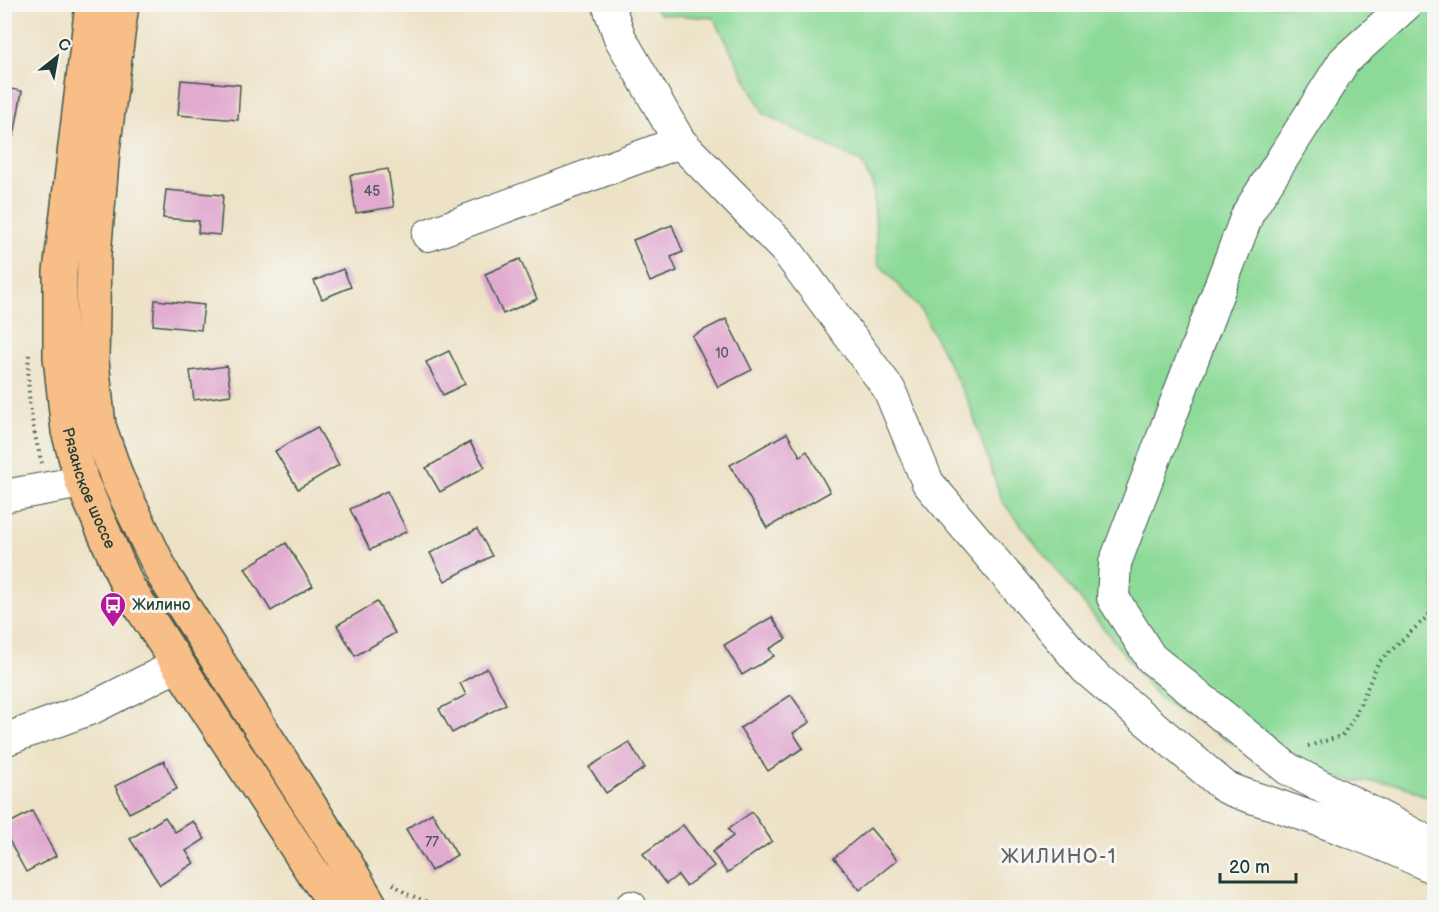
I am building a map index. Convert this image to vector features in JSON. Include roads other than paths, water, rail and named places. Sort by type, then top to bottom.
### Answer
[{"type":"main road","name":"Рязанское шоссе","points":[[92,4],[60,272],[60,357],[68,430],[82,482],[128,587],[313,873],[339,908]]},
{"type":"main road","name":"Рязанское шоссе","points":[[122,4],[103,150],[94,255],[92,361],[99,426],[117,478],[164,576],[374,906]]},
{"type":"street","points":[[608,4],[620,38],[680,142],[786,250],[889,389],[928,483],[1086,669],[1225,787],[1400,851],[1434,868]]},
{"type":"street","points":[[1407,4],[1344,61],[1248,213],[1115,563],[1113,598],[1151,658],[1288,769],[1434,845]]},
{"type":"street","points":[[428,235],[680,142]]},
{"type":"street","points":[[4,496],[82,482]]},
{"type":"street","points":[[4,740],[92,708],[178,665]]},
{"type":"place","name":"Жилино","points":[[113,628]]},
{"type":"district","name":"ЖИЛИНО-1","points":[[1059,857]]}]
